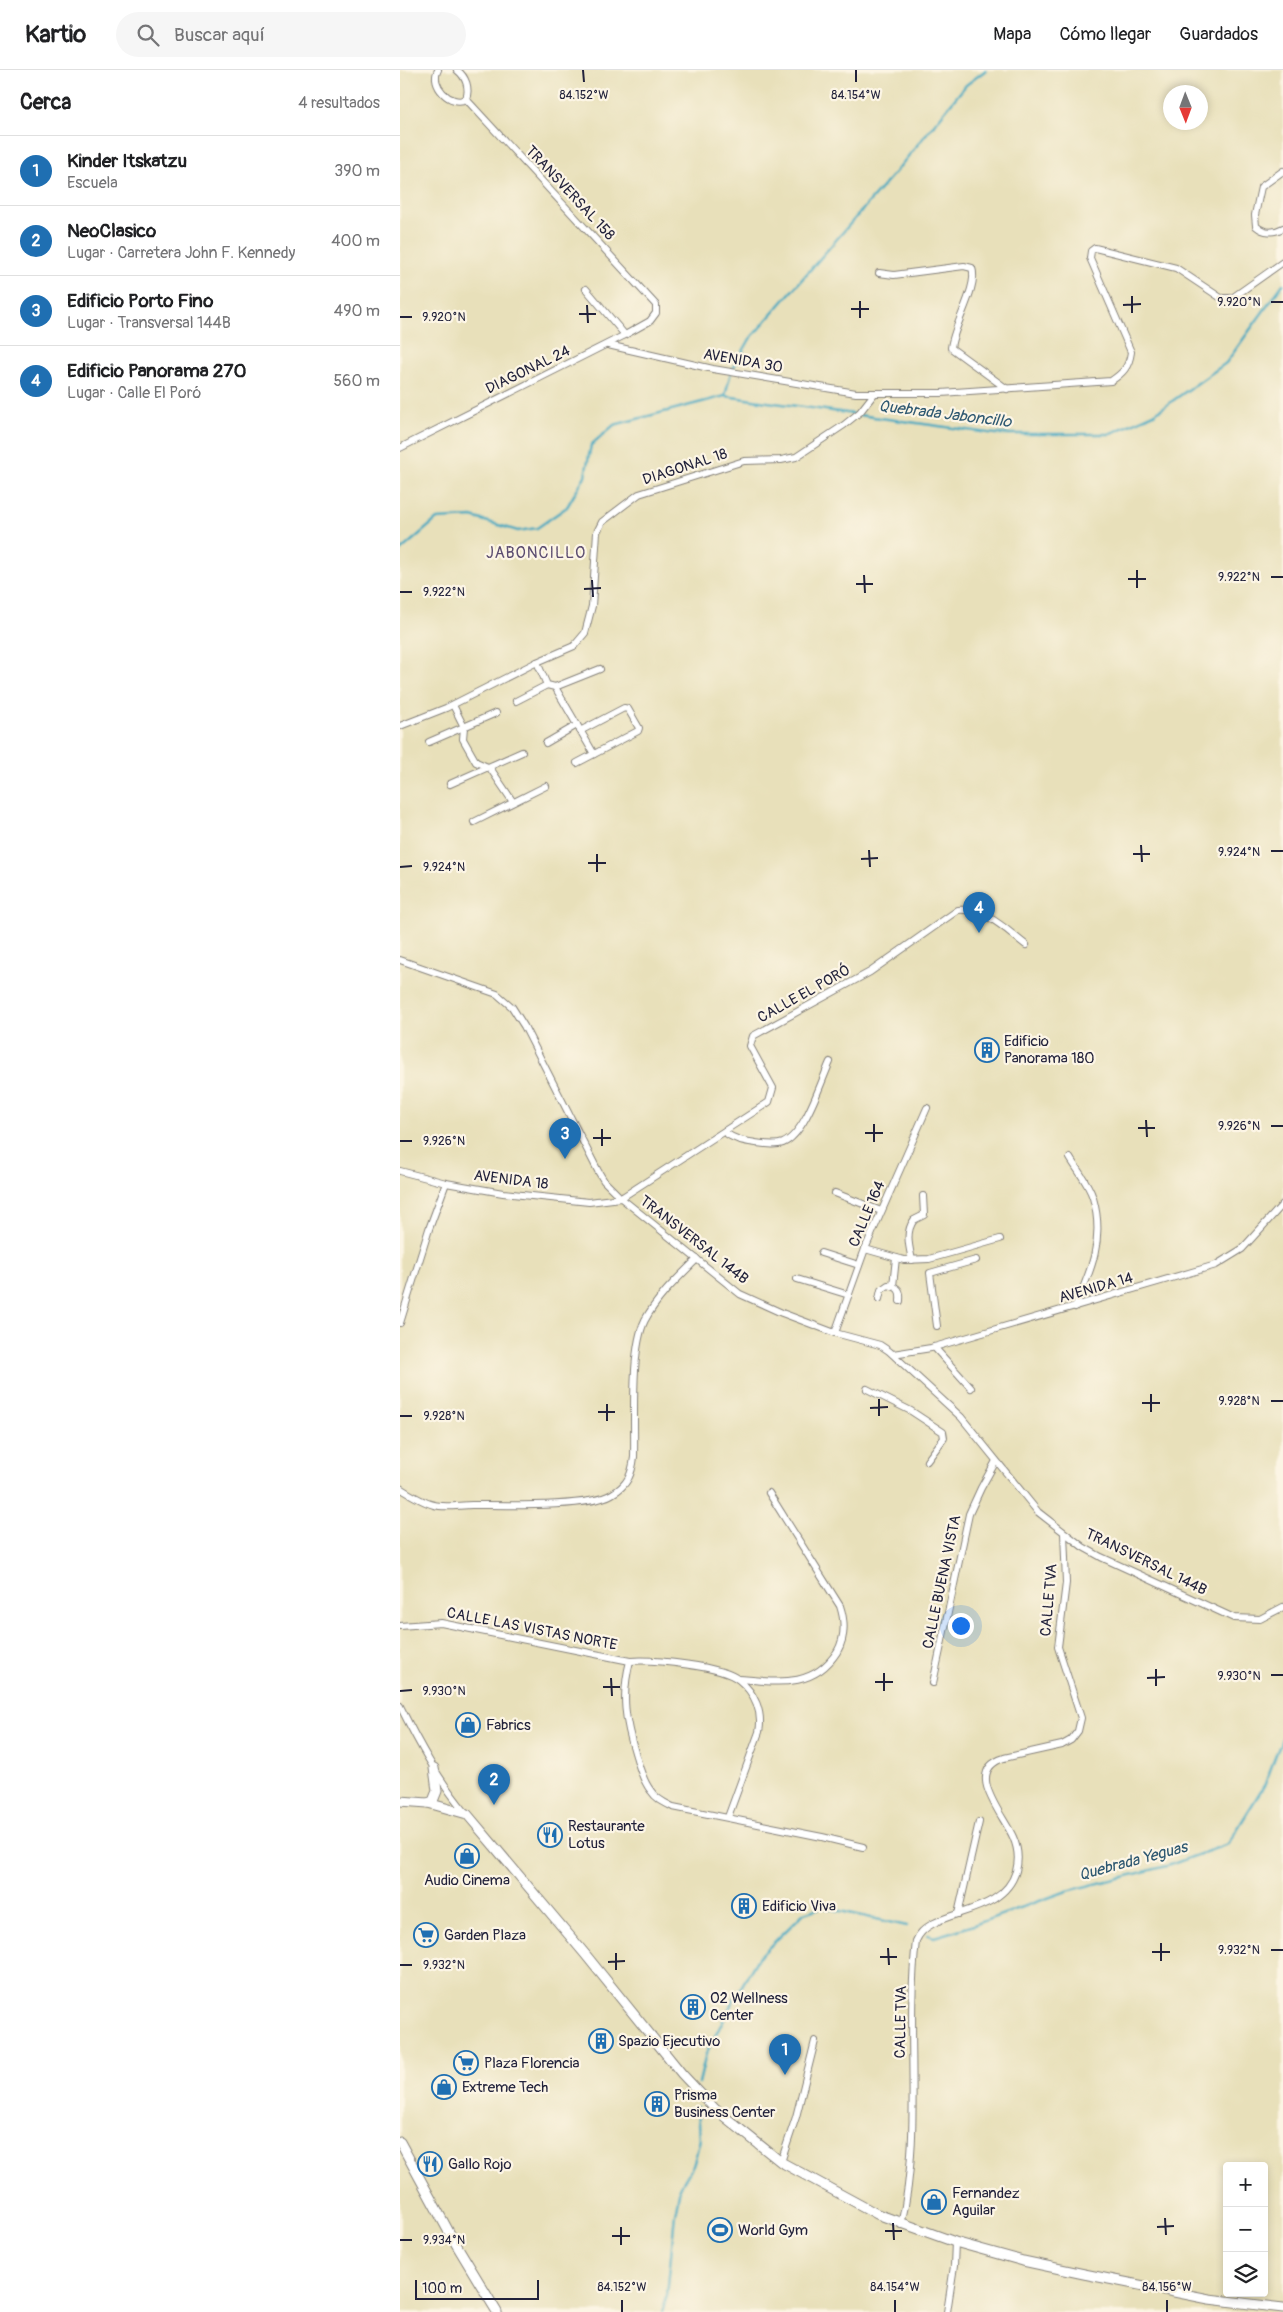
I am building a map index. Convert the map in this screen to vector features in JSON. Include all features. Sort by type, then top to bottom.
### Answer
[{"type":"main road","points":[[428,1803],[433,1801],[437,1792],[434,1768]]},
{"type":"main road","points":[[400,1801],[428,1803],[467,1814],[682,2074],[715,2109],[781,2162],[845,2198],[901,2225],[955,2242],[1023,2261],[1084,2274],[1209,2299],[1283,2308]]},
{"type":"main road","points":[[400,2142],[497,2312]]},
{"type":"street","points":[[438,70],[435,74],[436,82],[441,91],[449,98],[457,101],[466,99],[468,93],[466,82],[462,74],[457,70]]},
{"type":"street","name":"TRANSVERSAL 158","points":[[466,99],[656,305]]},
{"type":"street","points":[[1283,171],[1261,187],[1255,215],[1256,226],[1261,231],[1276,232],[1283,228]]},
{"type":"street","name":"AVENIDA 30","points":[[608,345],[713,369],[874,394],[1007,389],[1111,381],[1123,372],[1129,363],[1131,352],[1090,258],[1091,251],[1095,248],[1176,268],[1221,298],[1227,299],[1232,298],[1283,262]]},
{"type":"street","points":[[879,272],[894,275],[964,266],[972,268],[974,274],[972,284],[952,338],[951,348],[1007,389]]},
{"type":"street","points":[[586,289],[625,336]]},
{"type":"street","name":"DIAGONAL 24","points":[[400,448],[625,336],[650,321],[656,313],[656,305]]},
{"type":"street","name":"DIAGONAL 18","points":[[400,726],[453,705],[537,662],[574,646],[585,633],[592,606],[597,532],[602,522],[639,494],[744,461],[781,460],[796,457],[860,412],[874,394]]},
{"type":"street","points":[[537,662],[547,685]]},
{"type":"street","points":[[516,702],[547,685],[555,687],[600,669]]},
{"type":"street","points":[[555,687],[594,754]]},
{"type":"street","points":[[453,705],[464,727],[463,739],[476,762],[490,768],[513,802]]},
{"type":"street","points":[[546,743],[624,708],[628,709],[639,728],[638,731],[577,763]]},
{"type":"street","points":[[430,742],[496,713]]},
{"type":"street","points":[[450,784],[490,768],[522,752]]},
{"type":"street","points":[[474,822],[546,786]]},
{"type":"street","name":"CALLE EL PORÓ","points":[[621,1198],[770,1102],[773,1088],[750,1046],[753,1036],[870,972],[958,910],[970,909],[984,913],[1026,945]]},
{"type":"street","name":"TRANSVERSAL 144B","points":[[400,960],[497,994],[512,1007],[524,1026],[604,1181],[621,1198],[740,1294],[782,1313],[836,1333],[880,1344],[961,1417],[1038,1512],[1064,1534],[1101,1557],[1234,1618],[1260,1619],[1283,1607]]},
{"type":"street","points":[[724,1132],[735,1140],[763,1144],[781,1144],[792,1139],[800,1128],[830,1062]]},
{"type":"street","points":[[563,1101],[568,1095]]},
{"type":"street","name":"CALLE 164","points":[[836,1333],[865,1249],[927,1108]]},
{"type":"street","points":[[1070,1158],[1093,1198],[1096,1220],[1096,1256],[1075,1307]]},
{"type":"street","name":"AVENIDA 18","points":[[400,1171],[446,1183],[503,1193],[589,1202],[621,1198]]},
{"type":"street","points":[[400,1323],[429,1229],[446,1183]]},
{"type":"street","points":[[836,1193],[881,1211]]},
{"type":"street","points":[[912,1260],[908,1238],[909,1231],[914,1220],[924,1215],[924,1196]]},
{"type":"street","name":"AVENIDA 14","points":[[893,1354],[934,1347],[1216,1265],[1242,1249],[1283,1204]]},
{"type":"street","points":[[865,1249],[896,1258],[912,1260],[944,1256],[1000,1239]]},
{"type":"street","points":[[937,1326],[930,1274],[972,1260],[966,1249]]},
{"type":"street","points":[[821,1253],[860,1264]]},
{"type":"street","points":[[893,1286],[896,1258]]},
{"type":"street","points":[[400,1488],[418,1499],[436,1506],[532,1505],[597,1500],[611,1495],[624,1486],[632,1474],[638,1343],[644,1322],[658,1300],[697,1259]]},
{"type":"street","points":[[797,1279],[849,1294]]},
{"type":"street","points":[[879,1299],[884,1287],[893,1286],[899,1290],[900,1302]]},
{"type":"street","points":[[934,1347],[971,1388]]},
{"type":"street","points":[[867,1389],[912,1411],[943,1432],[944,1438],[927,1461]]},
{"type":"street","name":"CALLE BUENA VISTA","points":[[933,1683],[969,1514],[996,1461]]},
{"type":"street","name":"CALLE LAS VISTAS NORTE","points":[[400,1626],[441,1623],[630,1660],[698,1667],[721,1672],[739,1679],[782,1682],[808,1678],[818,1673],[831,1661],[842,1639],[843,1615],[840,1606],[769,1493]]},
{"type":"street","name":"CALLE TVA","points":[[901,2225],[908,2194],[912,2157],[916,1941],[918,1935],[927,1926],[996,1898],[1009,1884],[1016,1871],[1018,1852],[1014,1838],[991,1797],[985,1780],[988,1767],[994,1761],[1004,1758],[1062,1745],[1070,1740],[1078,1731],[1081,1718],[1058,1647],[1066,1583],[1064,1534]]},
{"type":"street","name":"CALLE LAS VISTAS NORTE","points":[[630,1660],[624,1702],[625,1718],[640,1768],[651,1792],[673,1807],[728,1817],[863,1847]]},
{"type":"street","points":[[728,1817],[761,1721],[756,1703],[739,1679]]},
{"type":"street","points":[[400,1706],[434,1768],[451,1795],[467,1814]]},
{"type":"street","points":[[958,1914],[979,1822]]},
{"type":"street","points":[[781,2162],[796,2117],[815,2041]]},
{"type":"street","points":[[947,2312],[954,2266],[955,2242]]},
{"type":"waterway","name":"Quebrada Jaboncillo","points":[[725,396],[731,372],[750,339],[897,170],[966,85],[986,70]]},
{"type":"waterway","name":"Quebrada Jaboncillo","points":[[859,415],[996,434],[1109,434],[1154,414],[1226,363],[1283,284]]},
{"type":"waterway","name":"Quebrada Jaboncillo","points":[[400,551],[437,519],[472,517],[518,531],[537,528],[567,507],[585,476],[591,445],[614,425],[725,396],[854,414]]},
{"type":"waterway","name":"Quebrada Yeguas","points":[[928,1935],[934,1937],[968,1927],[1067,1891],[1167,1866],[1228,1844],[1265,1784],[1283,1736]]},
{"type":"waterway","name":"Quebrada Yeguas","points":[[699,2083],[706,2054],[733,2001],[758,1958],[804,1913],[822,1907],[907,1926]]},
{"type":"waterway","name":"Quebrada Yeguas","points":[[662,2312],[667,2296],[675,2214],[680,2188],[694,2163],[700,2139],[698,2107]]},
{"type":"place","name":"Edificio Panorama 270","points":[[979,933]]},
{"type":"place","name":"Edificio Panorama 180","points":[[987,1050]]},
{"type":"place","name":"Edificio Porto Fino","points":[[565,1159]]},
{"type":"place","name":"Fabrics","points":[[468,1725]]},
{"type":"place","name":"NeoClasico","points":[[494,1805]]},
{"type":"place","name":"Restaurante Lotus","points":[[550,1835]]},
{"type":"place","name":"Audio Cinema","points":[[467,1856]]},
{"type":"place","name":"Edificio Viva","points":[[744,1906]]},
{"type":"place","name":"Garden Plaza","points":[[426,1935]]},
{"type":"place","name":"O2 Wellness Center","points":[[693,2007]]},
{"type":"place","name":"Spazio Ejecutivo","points":[[601,2041]]},
{"type":"place","name":"Plaza Florencia","points":[[466,2063]]},
{"type":"place","name":"Kinder Itskatzu","points":[[785,2075]]},
{"type":"place","name":"Extreme Tech","points":[[444,2087]]},
{"type":"place","name":"Prisma Business Center","points":[[657,2104]]},
{"type":"place","name":"Gallo Rojo","points":[[430,2164]]},
{"type":"place","name":"Fernandez Aguilar","points":[[934,2202]]},
{"type":"place","name":"World Gym","points":[[720,2230]]},
{"type":"district","name":"JABONCILLO","points":[[536,553]]}]
